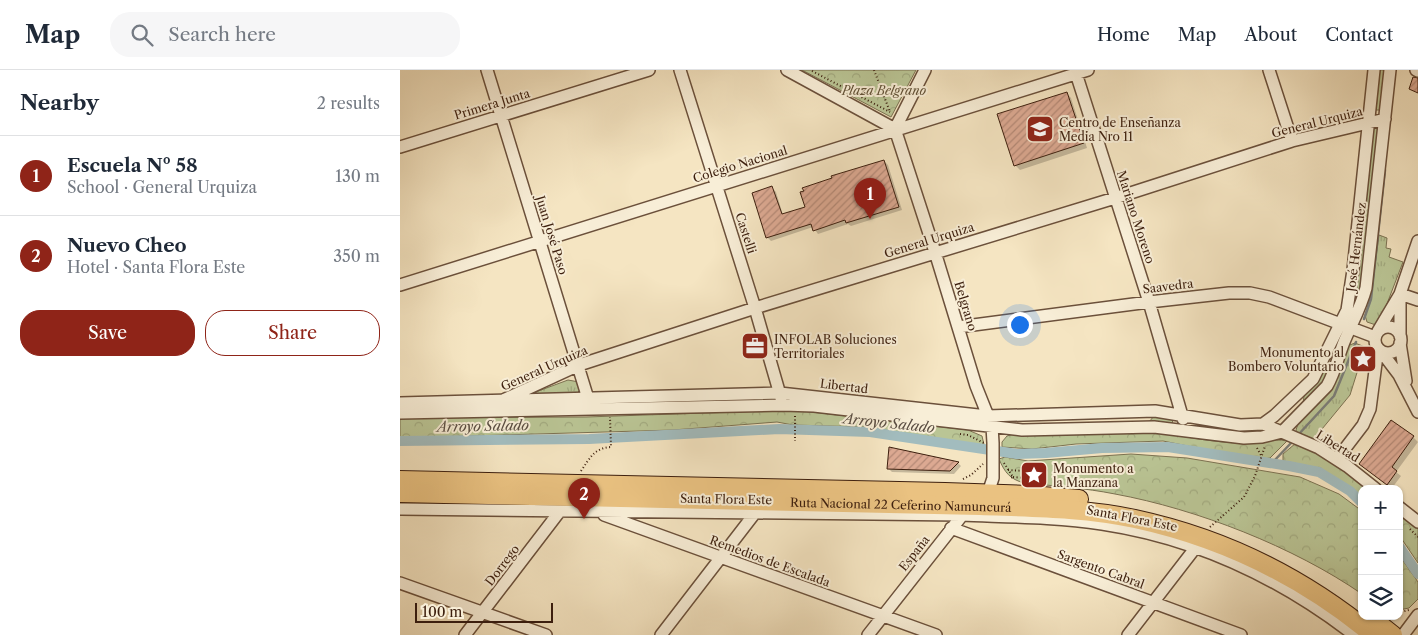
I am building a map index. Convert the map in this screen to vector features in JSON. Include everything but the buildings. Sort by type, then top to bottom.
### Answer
[{"type":"highway","name":"Ruta Nacional 22 Ceferino Namuncurá","points":[[400,480],[988,493],[1038,495],[1104,502],[1162,514],[1208,528],[1245,543],[1288,565],[1358,609]]},
{"type":"highway","name":"Ruta Nacional 22 Ceferino Namuncurá","points":[[400,493],[967,511],[1058,509],[1107,514],[1159,525],[1206,539],[1241,553],[1281,573],[1340,610],[1373,635]]},
{"type":"highway","points":[[1375,620],[1393,635]]},
{"type":"street","name":"Juan José Paso","points":[[487,70],[539,242],[579,365],[589,404]]},
{"type":"street","name":"Primera Junta","points":[[400,147],[649,70]]},
{"type":"street","name":"Castelli","points":[[680,70],[756,308],[783,405]]},
{"type":"street","points":[[787,70],[895,129],[925,70]]},
{"type":"street","name":"Colegio Nacional","points":[[400,285],[1076,72],[1088,70]]},
{"type":"street","points":[[1269,70],[1292,141]]},
{"type":"street","name":"José Hernández","points":[[1263,424],[1313,379],[1347,310],[1350,300],[1374,70]]},
{"type":"street","name":"José Hernández","points":[[1286,434],[1328,386],[1362,305],[1366,288],[1390,70]]},
{"type":"street","name":"Mariano Moreno","points":[[1076,72],[1149,302],[1185,430]]},
{"type":"street","name":"General Urquiza","points":[[491,411],[503,400],[579,365],[1292,141],[1385,119]]},
{"type":"street","name":"Belgrano","points":[[895,129],[989,421],[990,443],[994,458],[993,478],[988,493]]},
{"type":"street","points":[[1337,459],[1363,425],[1370,409],[1378,342],[1400,294],[1418,241]]},
{"type":"street","name":"Saavedra","points":[[958,327],[1149,302],[1229,293],[1250,293],[1270,297],[1351,328],[1378,342],[1384,328],[1396,331],[1400,339]]},
{"type":"street","points":[[1400,294],[1418,300]]},
{"type":"street","points":[[1400,294],[1402,362],[1409,392]]},
{"type":"street","points":[[1378,342],[1385,352],[1392,352],[1397,349],[1400,339]]},
{"type":"street","points":[[1378,342],[1409,392],[1418,412]]},
{"type":"street","name":"Libertad","points":[[400,413],[491,411],[780,393],[989,421],[1022,430],[1154,427],[1244,438],[1286,434]]},
{"type":"street","name":"Libertad","points":[[400,403],[503,400],[589,404],[783,405],[989,421],[1155,411],[1240,425],[1263,424],[1301,440],[1337,459],[1371,485]]},
{"type":"street","name":"España","points":[[868,635],[951,528],[967,511],[983,500],[988,493]]},
{"type":"street","name":"Santa Flora Este","points":[[400,509],[755,513],[967,511],[1100,524],[1143,532],[1196,547],[1241,565],[1271,580],[1319,610],[1354,635]]},
{"type":"street","points":[[1403,510],[1418,522]]},
{"type":"street","name":"Dorrego","points":[[465,635],[560,511]]},
{"type":"street","name":"Remedios de Escalada","points":[[596,512],[936,635]]},
{"type":"street","points":[[661,635],[755,513]]},
{"type":"street","name":"Sargento Cabral","points":[[951,528],[1241,635]]},
{"type":"street","points":[[1128,635],[1196,547]]},
{"type":"street","points":[[400,583],[546,635]]},
{"type":"street","points":[[1403,635],[1418,615]]},
{"type":"path","points":[[812,70],[890,112],[874,70]]},
{"type":"path","points":[[795,411],[795,441]]},
{"type":"path","points":[[572,484],[594,452],[611,447],[610,418],[608,418]]},
{"type":"path","points":[[960,434],[990,443]]},
{"type":"path","points":[[1208,528],[1244,497],[1256,476],[1267,443]]},
{"type":"path","points":[[1255,444],[1262,457]]},
{"type":"path","points":[[958,482],[994,458],[1008,470],[1012,477],[1025,478],[1025,471],[1008,470]]},
{"type":"green space","name":"Plaza Belgrano","points":[[802,70],[916,70],[891,117]]},
{"type":"green space","points":[[1380,70],[1385,70],[1381,110],[1376,110]]},
{"type":"green space","points":[[1373,127],[1378,128],[1361,298],[1354,297]]},
{"type":"green space","points":[[1379,235],[1387,238],[1386,248],[1391,249],[1389,257],[1403,262],[1380,322],[1376,325],[1367,322],[1365,315],[1371,296]]},
{"type":"green space","points":[[1355,343],[1365,347],[1350,395],[1313,440],[1297,433],[1298,424],[1330,389],[1347,346]]},
{"type":"green space","points":[[1324,369],[1328,377],[1303,404],[1304,396],[1319,381]]},
{"type":"green space","points":[[568,380],[579,382],[582,389],[579,393],[533,394],[533,393]]},
{"type":"green space","points":[[794,410],[968,430],[982,436],[985,449],[960,442],[865,427],[793,425],[777,422],[673,430],[400,438],[400,418],[586,417]]},
{"type":"green space","points":[[1154,416],[1173,418],[1172,425],[1149,422]]},
{"type":"green space","points":[[1154,432],[1233,443],[1287,441],[1270,458],[1257,460],[1163,441],[1076,444],[1032,449],[1002,447],[1002,442],[1007,436],[1014,434]]},
{"type":"green space","points":[[1296,443],[1318,451],[1365,485],[1358,485],[1358,495],[1316,469],[1283,461],[1283,454]]},
{"type":"green space","points":[[1131,454],[1187,458],[1300,477],[1339,494],[1358,508],[1358,591],[1306,561],[1244,532],[1179,509],[1115,494],[1024,483],[1008,475],[999,459],[1005,457],[1028,461]]},
{"type":"green space","points":[[1403,515],[1418,528],[1418,563],[1403,541]]},
{"type":"green space","points":[[1403,561],[1418,582],[1418,599],[1409,608],[1403,609]]},
{"type":"waterway","points":[[1364,319],[1371,299],[1385,170]]},
{"type":"waterway","points":[[1298,435],[1334,396],[1356,342]]},
{"type":"waterway","name":"Arroyo Salado","points":[[400,441],[589,439],[779,429],[870,432],[1017,454],[1102,448],[1168,447],[1319,472],[1350,491],[1358,499]]},
{"type":"waterway","points":[[1272,463],[1293,441]]},
{"type":"waterway","name":"Arroyo Salado","points":[[1403,552],[1418,574]]},
{"type":"place","name":"Centro de Enseñanza Media Nro 11","points":[[1040,129]]},
{"type":"place","name":"Escuela Nº 58","points":[[870,219]]},
{"type":"place","name":"INFOLAB Soluciones Territoriales","points":[[755,346]]},
{"type":"place","name":"Monumento al Bombero Voluntario","points":[[1363,359]]},
{"type":"place","name":"Monumento a la Manzana","points":[[1034,475]]},
{"type":"place","name":"Nuevo Cheo","points":[[584,519]]}]
